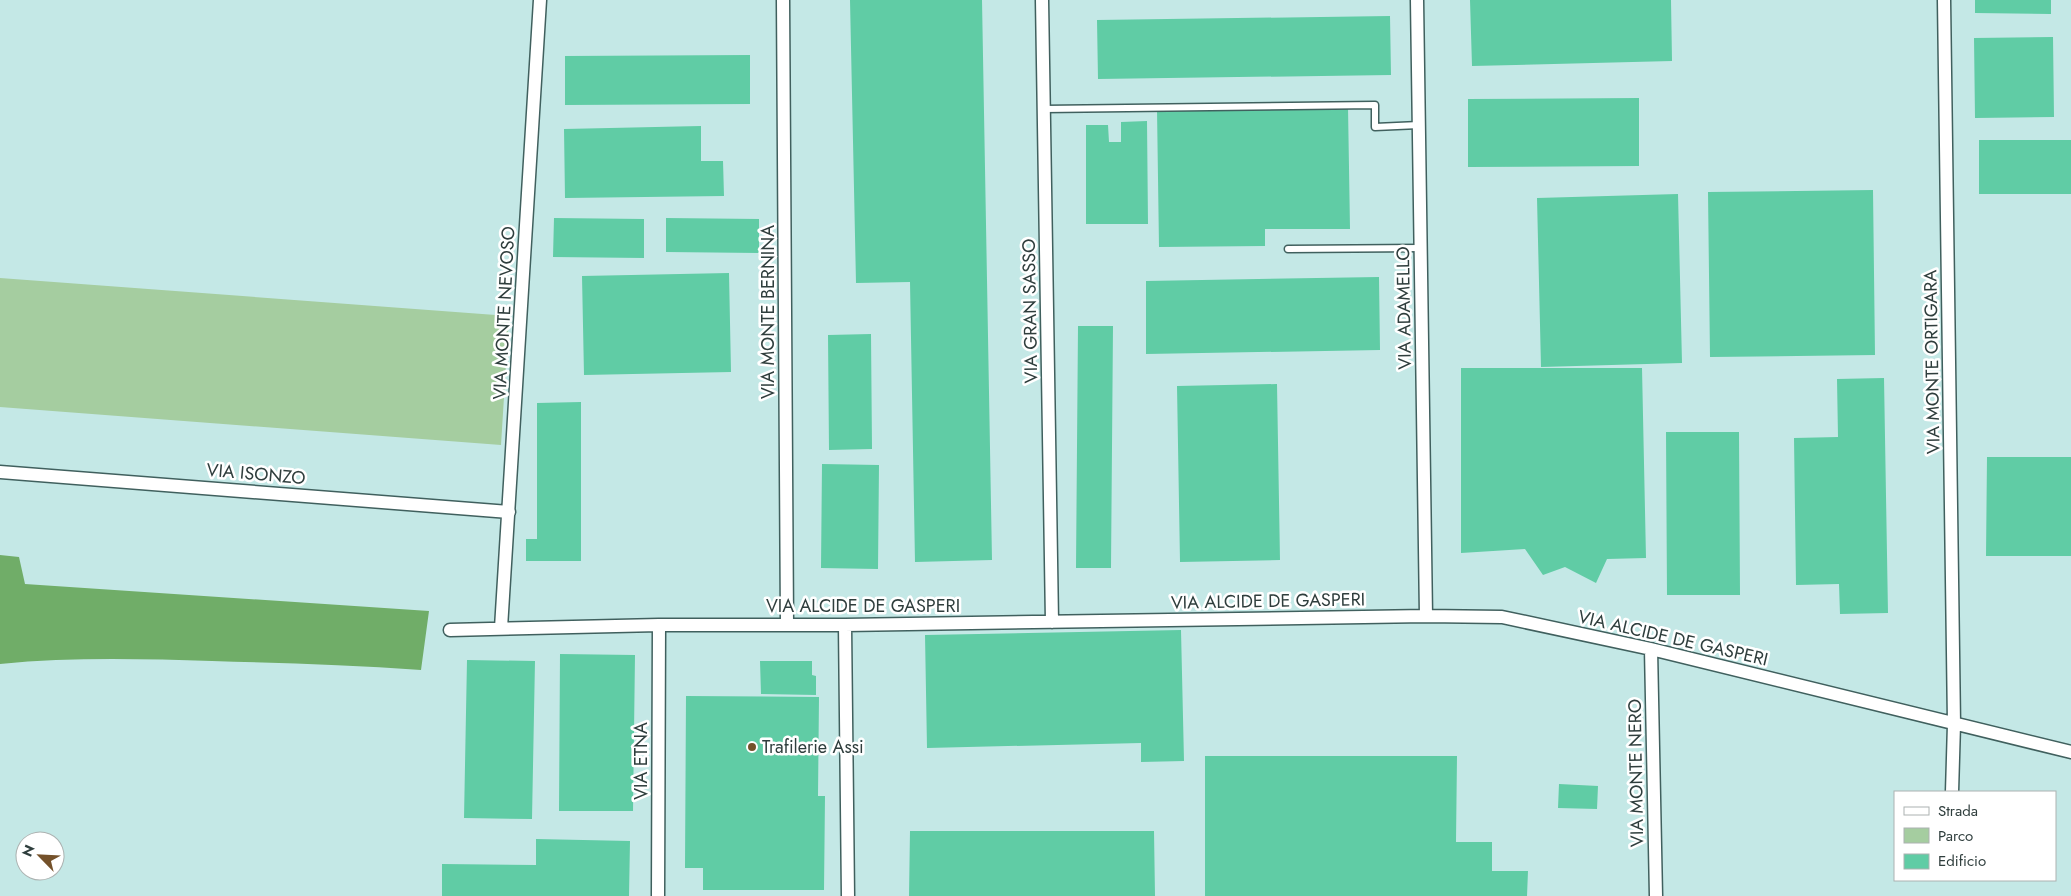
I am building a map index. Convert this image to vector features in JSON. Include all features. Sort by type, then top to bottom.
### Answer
[{"type":"street","name":"VIA MONTE NEVOSO","points":[[502,628],[540,0]]},
{"type":"street","name":"VIA MONTE BERNINA","points":[[783,0],[788,624]]},
{"type":"street","name":"VIA GRAN SASSO","points":[[1042,0],[1052,622]]},
{"type":"street","name":"VIA ADAMELLO","points":[[1417,0],[1426,616]]},
{"type":"street","name":"VIA MONTE ORTIGARA","points":[[1944,0],[1954,724],[1952,791]]},
{"type":"street","name":"VIA ISONZO","points":[[0,472],[509,512]]},
{"type":"street","name":"VIA ALCIDE DE GASPERI","points":[[450,630],[659,625],[845,625],[1426,616],[1502,617],[1651,649],[2071,752]]},
{"type":"street","name":"VIA ETNA","points":[[658,896],[659,625]]},
{"type":"street","points":[[845,625],[848,896]]},
{"type":"street","name":"VIA MONTE NERO","points":[[1651,649],[1656,896]]},
{"type":"lane","points":[[1044,109],[1375,105],[1375,127],[1419,126]]},
{"type":"lane","points":[[1288,249],[1421,248]]},
{"type":"green space","points":[[0,278],[509,316],[501,445],[0,407]]},
{"type":"green space","points":[[0,555],[19,557],[25,584],[429,611],[421,670],[316,664],[133,659],[79,659],[0,664]]},
{"type":"building","points":[[850,0],[982,0],[992,560],[915,562],[910,282],[856,283]]},
{"type":"building","points":[[1470,0],[1671,0],[1672,61],[1472,66]]},
{"type":"building","points":[[1975,0],[2051,0],[2051,14],[1975,13]]},
{"type":"building","points":[[1390,16],[1391,75],[1098,79],[1097,20]]},
{"type":"building","points":[[2053,37],[2054,117],[1975,118],[1974,38]]},
{"type":"building","points":[[750,55],[750,104],[565,105],[565,56]]},
{"type":"building","points":[[1639,98],[1639,166],[1468,167],[1468,99]]},
{"type":"building","points":[[1348,107],[1350,229],[1265,229],[1265,246],[1159,247],[1157,109]]},
{"type":"building","points":[[1147,121],[1148,224],[1086,224],[1086,125],[1108,125],[1109,142],[1121,142],[1121,122]]},
{"type":"building","points":[[701,126],[701,161],[723,161],[724,196],[565,198],[564,129]]},
{"type":"building","points":[[1979,140],[2071,140],[2071,194],[1979,194]]},
{"type":"building","points":[[1873,190],[1875,355],[1710,357],[1708,192]]},
{"type":"building","points":[[1678,194],[1682,363],[1541,367],[1537,198]]},
{"type":"building","points":[[554,218],[644,219],[644,258],[553,257]]},
{"type":"building","points":[[666,218],[759,219],[759,253],[666,252]]},
{"type":"building","points":[[729,273],[731,372],[584,375],[582,276]]},
{"type":"building","points":[[1379,277],[1380,350],[1146,354],[1146,281]]},
{"type":"building","points":[[1078,326],[1113,326],[1111,568],[1076,568]]},
{"type":"building","points":[[871,334],[872,449],[829,450],[828,335]]},
{"type":"building","points":[[1461,368],[1642,368],[1646,558],[1607,559],[1596,583],[1565,567],[1543,575],[1525,549],[1461,553]]},
{"type":"building","points":[[1884,378],[1888,613],[1840,614],[1839,584],[1796,585],[1794,438],[1838,437],[1837,379]]},
{"type":"building","points":[[1277,384],[1280,560],[1180,562],[1177,386]]},
{"type":"building","points":[[581,402],[581,561],[526,561],[526,539],[537,539],[537,403]]},
{"type":"building","points":[[1666,432],[1739,432],[1740,595],[1667,595]]},
{"type":"building","points":[[1987,457],[2071,457],[2071,556],[1986,556]]},
{"type":"building","points":[[822,464],[879,465],[878,569],[821,568]]},
{"type":"building","points":[[1181,630],[1184,761],[1141,762],[1141,743],[927,748],[925,635]]},
{"type":"building","points":[[560,654],[635,655],[633,811],[559,811]]},
{"type":"building","points":[[467,660],[535,661],[532,819],[464,818]]},
{"type":"building","points":[[760,661],[812,661],[812,675],[816,676],[816,695],[761,694]]},
{"type":"building","name":"Trafilerie Assi","points":[[686,696],[819,697],[818,796],[825,796],[824,890],[703,890],[703,868],[685,868]]},
{"type":"building","points":[[1205,756],[1457,756],[1456,842],[1492,842],[1492,871],[1528,871],[1527,896],[1205,896]]},
{"type":"building","points":[[1559,784],[1598,786],[1597,809],[1558,808]]},
{"type":"building","points":[[910,831],[1154,831],[1155,896],[909,896]]},
{"type":"building","points":[[536,839],[630,841],[629,896],[442,896],[442,864],[536,865]]},
{"type":"place","name":"Trafilerie Assi","points":[[752,747]]}]
